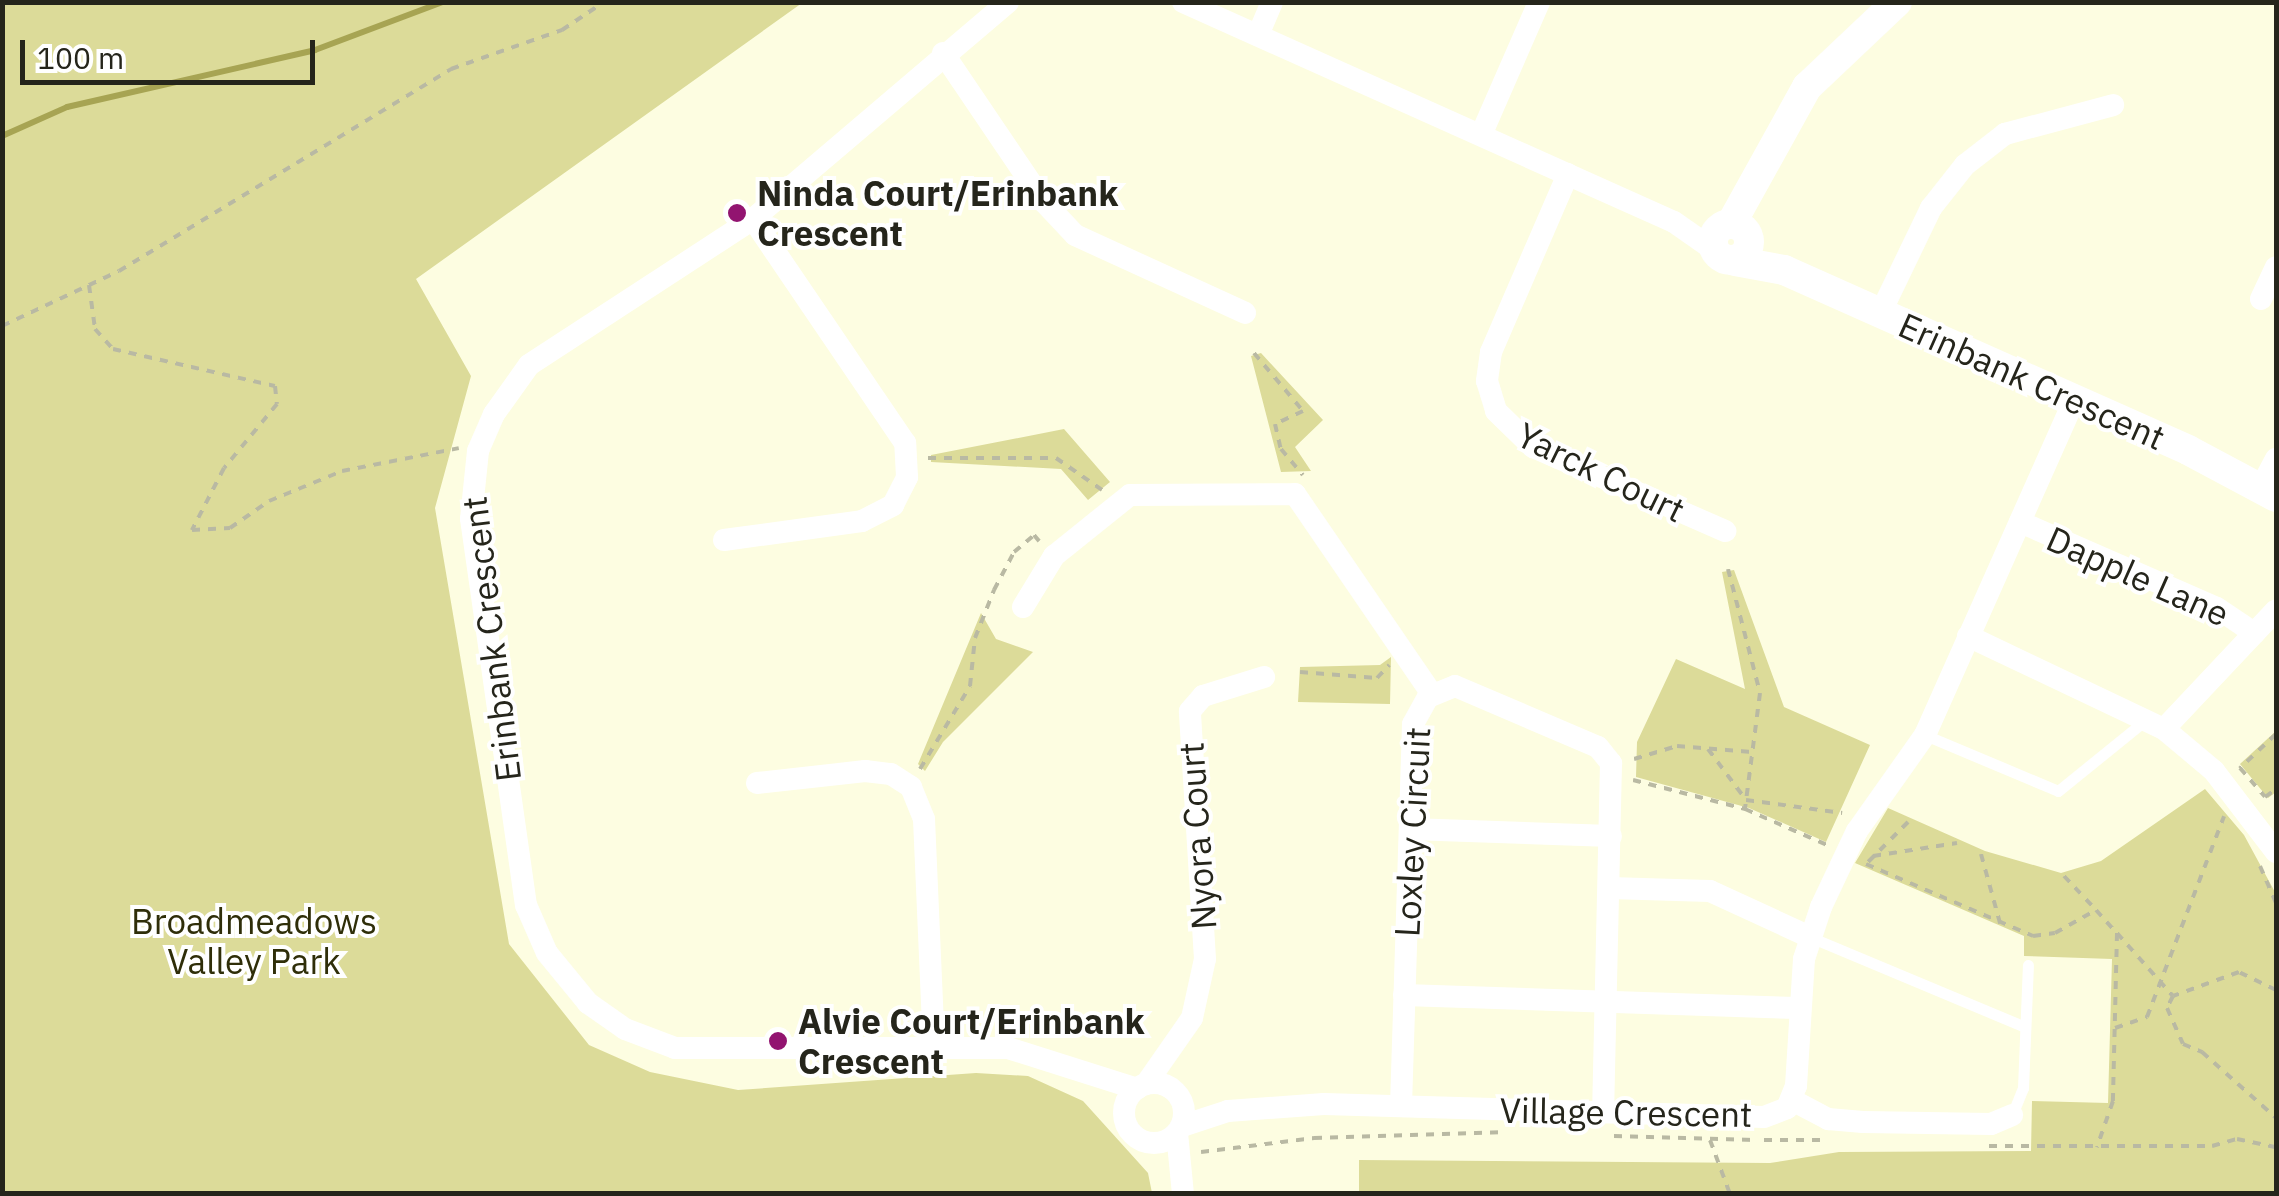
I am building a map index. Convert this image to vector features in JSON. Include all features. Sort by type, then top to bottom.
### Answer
[{"type":"street","name":"Erinbank Crescent","points":[[1008,2],[753,218],[540,356],[494,414],[478,451],[471,519],[520,878],[536,931],[558,972],[604,1016],[676,1048],[1008,1048],[1141,1086]]},
{"type":"street","name":"Erinbank Crescent","points":[[1183,2],[1674,222],[1733,240],[1784,270],[2269,492]]},
{"type":"street","points":[[1258,36],[1272,2]]},
{"type":"street","points":[[1480,136],[1540,2]]},
{"type":"street","points":[[1733,240],[1764,163],[1807,87],[1897,2]]},
{"type":"street","points":[[944,53],[1044,202],[1076,235],[1245,313]]},
{"type":"street","points":[[1880,314],[1931,208],[1965,164],[2006,134],[2113,104]]},
{"type":"street","name":"Yarck Court","points":[[1568,174],[1490,352],[1487,381],[1496,412],[1534,447],[1725,531]]},
{"type":"street","points":[[724,540],[878,515],[902,492],[908,458],[895,427],[753,218]]},
{"type":"street","points":[[2261,299],[2276,267]]},
{"type":"street","name":"Village Crescent","points":[[1177,1094],[1228,1111],[1401,1106],[1764,1117],[1792,1100],[1799,1008],[1810,937],[1867,818],[1925,735],[2074,400]]},
{"type":"street","points":[[2269,492],[2276,459]]},
{"type":"street","points":[[1023,608],[1054,556],[1120,500],[1142,494],[1296,494],[1432,694]]},
{"type":"street","name":"Dapple Lane","points":[[2020,522],[2218,608],[2254,633]]},
{"type":"street","name":"Dapple Lane","points":[[2156,724],[2276,610]]},
{"type":"street","points":[[1968,636],[2156,724],[2239,800],[2276,852]]},
{"type":"street","name":"Nyora Court","points":[[1177,1094],[1180,1040],[1204,959],[1190,712],[1203,696],[1264,677]]},
{"type":"street","name":"Loxley Circuit","points":[[1401,1106],[1414,724],[1432,694],[1464,688],[1598,746],[1612,763],[1603,1112]]},
{"type":"street","points":[[757,783],[864,771],[891,774],[911,787],[924,819],[934,1047]]},
{"type":"street","points":[[1410,828],[1612,836]]},
{"type":"street","points":[[1609,888],[1710,891],[1810,937]]},
{"type":"street","points":[[1404,996],[1799,1008]]},
{"type":"street","name":"Nyora Court","points":[[1141,1086],[1180,1040]]},
{"type":"street","name":"Erinbank Crescent","points":[[1079,1070],[1124,1115]]},
{"type":"street","points":[[1141,1086],[1177,1094],[1180,1194],[1148,1143],[1130,1132],[1124,1115],[1141,1086]]},
{"type":"street","points":[[1792,1100],[1828,1119],[1863,1122],[1991,1124],[2012,1115]]},
{"type":"street","name":"Village Crescent","points":[[1180,1138],[1228,1111]]},
{"type":"street","points":[[1148,1143],[1180,1138]]},
{"type":"lane","points":[[1925,735],[2058,790],[2156,724]]},
{"type":"lane","points":[[1810,937],[2025,1027]]},
{"type":"lane","points":[[2012,1115],[2023,1088],[2028,965]]},
{"type":"path","points":[[2,326],[89,285],[451,69],[562,30],[604,2]]},
{"type":"path","points":[[89,285],[95,329],[113,349],[275,386],[277,404],[224,468],[192,530],[230,528],[270,501],[342,471],[449,446],[478,451]]},
{"type":"path","points":[[1254,352],[1302,411],[1275,424],[1281,449],[1304,474],[1296,494]]},
{"type":"path","points":[[908,458],[1056,458],[1120,500]]},
{"type":"path","points":[[920,769],[970,686],[975,638],[1014,552],[1034,535],[1054,556]]},
{"type":"path","points":[[1728,568],[1759,678],[1745,809]]},
{"type":"path","points":[[1300,672],[1377,678],[1404,653]]},
{"type":"path","points":[[2276,734],[2240,768],[2265,797],[2276,789]]},
{"type":"path","points":[[1634,759],[1678,746],[1752,752]]},
{"type":"path","points":[[1708,749],[1746,800],[1843,814],[1849,804],[1893,836]]},
{"type":"path","points":[[1633,780],[1745,809],[1827,845]]},
{"type":"path","points":[[2115,1028],[2147,1017],[2216,824],[2239,800]]},
{"type":"path","points":[[1908,822],[1866,864],[2000,923],[2045,937],[2096,910]]},
{"type":"path","points":[[1873,856],[1958,843]]},
{"type":"path","points":[[1981,854],[2000,923]]},
{"type":"path","points":[[2064,876],[2173,996]]},
{"type":"path","points":[[2097,1147],[2112,1101],[2117,934]]},
{"type":"path","points":[[2173,996],[2239,972],[2276,990]]},
{"type":"path","points":[[2173,996],[2167,1017],[2183,1044],[2202,1052],[2276,1118]]},
{"type":"path","points":[[1180,1138],[1514,1131]]},
{"type":"path","points":[[1612,1136],[1830,1140]]},
{"type":"path","points":[[1977,1146],[2212,1146],[2237,1139],[2276,1147]]},
{"type":"path","points":[[1710,1140],[1730,1194]]},
{"type":"green space","name":"Broadmeadows Valley Park","points":[[2,3],[802,3],[416,279],[471,376],[435,508],[509,944],[589,1045],[650,1072],[738,1090],[976,1073],[1028,1076],[1083,1101],[1148,1173],[1152,1193],[3,1193]]},
{"type":"green space","points":[[1261,353],[1323,420],[1295,447],[1311,471],[1281,472],[1251,356]]},
{"type":"green space","points":[[1064,429],[1110,482],[1088,500],[1061,469],[931,462],[931,455]]},
{"type":"green space","points":[[1734,570],[1784,707],[1870,745],[1826,842],[1749,808],[1636,777],[1637,742],[1676,659],[1745,689],[1722,572]]},
{"type":"green space","points":[[981,613],[996,639],[1033,652],[943,742],[925,771],[918,764]]},
{"type":"green space","points":[[1391,657],[1390,704],[1298,702],[1300,667],[1380,665]]},
{"type":"green space","points":[[2276,731],[2276,792],[2268,798],[2240,764]]},
{"type":"green space","points":[[2205,789],[2244,835],[2276,894],[2276,1193],[1359,1193],[1359,1160],[1770,1163],[1839,1152],[2031,1151],[2032,1101],[2108,1103],[2112,959],[2024,956],[2024,936],[1855,863],[1888,808],[1985,851],[2061,873],[2101,861]]},
{"type":"waterway","points":[[2,136],[67,107],[315,50],[443,2]]},
{"type":"place","name":"Ninda Court/Erinbank Crescent","points":[[737,213]]},
{"type":"place","name":"Alvie Court/Erinbank Crescent","points":[[778,1041]]}]
